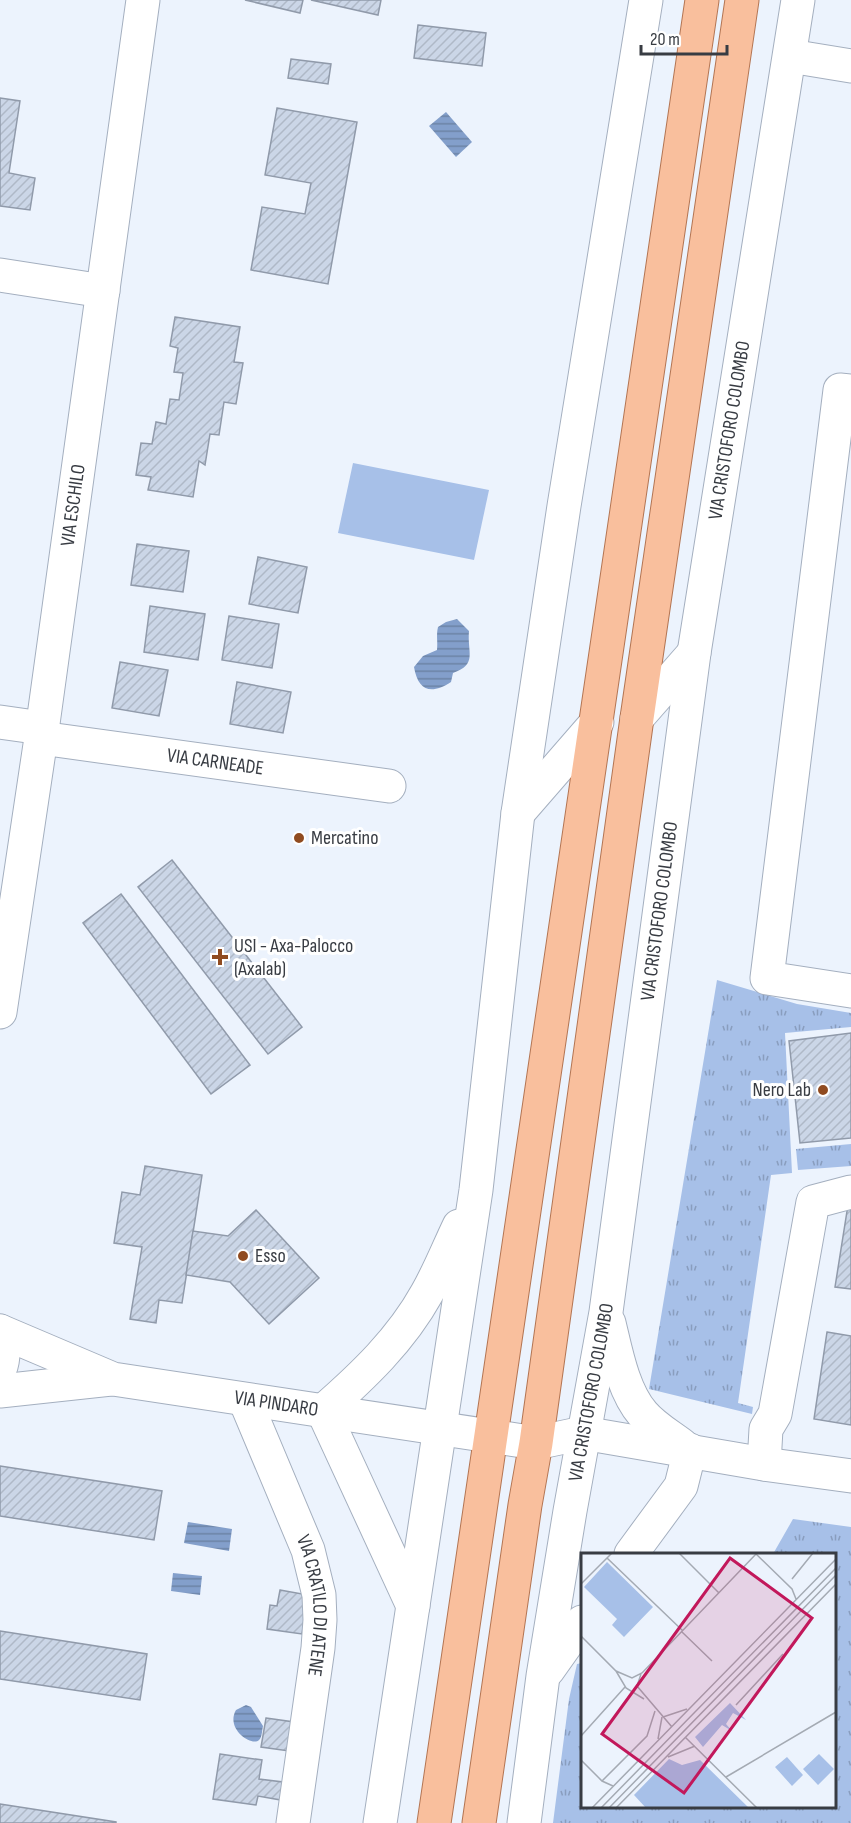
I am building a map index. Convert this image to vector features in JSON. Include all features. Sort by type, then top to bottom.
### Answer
[{"type":"main road","points":[[434,1823],[702,0]]},
{"type":"main road","points":[[479,1823],[536,1443],[636,718],[742,0]]},
{"type":"street","name":"VIA ESCHILO","points":[[0,1012],[42,733],[143,0]]},
{"type":"street","points":[[380,1823],[476,1190],[518,813],[564,506],[646,0]]},
{"type":"street","name":"VIA CRISTOFORO COLOMBO","points":[[524,1823],[543,1676],[583,1433],[606,1312],[694,653],[798,0]]},
{"type":"street","points":[[790,56],[851,66]]},
{"type":"street","points":[[0,275],[103,291]]},
{"type":"street","points":[[845,390],[767,978],[851,991]]},
{"type":"street","points":[[636,718],[694,653]]},
{"type":"street","name":"VIA CARNEADE","points":[[0,722],[42,733],[389,786]]},
{"type":"street","points":[[518,813],[597,722]]},
{"type":"street","points":[[412,1606],[324,1411],[376,1364],[408,1323],[427,1293],[476,1190]]},
{"type":"street","points":[[764,1464],[766,1429],[775,1414],[813,1202],[851,1192]]},
{"type":"street","points":[[606,1312],[620,1368],[641,1412],[654,1425],[690,1450]]},
{"type":"street","points":[[0,1331],[4,1347],[0,1369]]},
{"type":"street","points":[[0,1331],[113,1379]]},
{"type":"street","points":[[0,1391],[113,1379]]},
{"type":"street","name":"VIA PINDARO","points":[[113,1379],[536,1443]]},
{"type":"street","name":"VIA CRATILO DI ATENE","points":[[245,1400],[305,1543],[319,1595],[318,1648],[293,1823]]},
{"type":"street","points":[[536,1443],[583,1433],[764,1464],[851,1476]]},
{"type":"street","points":[[633,1553],[681,1486],[690,1450]]},
{"type":"street","points":[[543,1676],[581,1623]]},
{"type":"green space","points":[[353,463],[489,490],[474,560],[338,533]]},
{"type":"green space","points":[[717,980],[797,1004],[851,1013],[851,1027],[785,1033],[792,1173],[771,1175],[738,1403],[753,1407],[752,1414],[649,1389]]},
{"type":"green space","points":[[851,1144],[851,1166],[798,1170],[796,1149]]},
{"type":"green space","points":[[793,1519],[851,1527],[851,1823],[553,1823],[569,1699],[577,1664],[581,1663],[581,1808],[836,1808],[836,1553],[774,1553]]},
{"type":"shaded area","points":[[446,112],[472,142],[456,157],[429,126]]},
{"type":"shaded area","points":[[457,619],[469,631],[469,662],[461,670],[453,673],[451,682],[444,686],[432,689],[422,686],[414,667],[423,656],[437,650],[438,627]]},
{"type":"shaded area","points":[[188,1522],[232,1529],[229,1551],[184,1543]]},
{"type":"shaded area","points":[[173,1573],[202,1576],[200,1595],[171,1591]]},
{"type":"shaded area","points":[[246,1705],[251,1707],[263,1726],[261,1738],[256,1742],[241,1735],[234,1724],[236,1710]]},
{"type":"building","points":[[245,0],[303,0],[300,13]]},
{"type":"building","points":[[311,0],[381,0],[378,15]]},
{"type":"building","points":[[418,25],[486,33],[482,66],[414,58]]},
{"type":"building","points":[[291,59],[331,64],[328,84],[288,78]]},
{"type":"building","points":[[0,98],[20,101],[9,173],[35,178],[30,210],[0,206]]},
{"type":"building","points":[[277,108],[357,122],[328,284],[251,270],[262,207],[305,214],[311,183],[265,175]]},
{"type":"building","points":[[175,317],[240,327],[234,362],[243,363],[236,404],[224,402],[219,435],[210,434],[205,465],[199,461],[193,497],[148,490],[151,477],[136,475],[141,443],[152,444],[156,422],[166,424],[170,399],[179,400],[183,373],[174,372],[178,348],[170,346]]},
{"type":"building","points":[[137,544],[189,551],[183,592],[131,585]]},
{"type":"building","points":[[258,557],[307,567],[298,613],[249,604]]},
{"type":"building","points":[[150,606],[205,614],[198,660],[144,652]]},
{"type":"building","points":[[229,616],[279,624],[272,668],[222,660]]},
{"type":"building","points":[[120,662],[168,670],[159,716],[112,708]]},
{"type":"building","points":[[237,682],[291,692],[283,733],[230,724]]},
{"type":"building","name":"USI - Axa-Palocco (Axalab)","points":[[172,860],[302,1027],[268,1054],[138,887]]},
{"type":"building","points":[[121,894],[250,1065],[211,1094],[83,923]]},
{"type":"building","name":"Nero Lab","points":[[851,1033],[851,1138],[800,1143],[789,1041]]},
{"type":"building","points":[[145,1166],[202,1175],[182,1303],[159,1300],[156,1323],[130,1319],[142,1247],[114,1243],[122,1192],[140,1195]]},
{"type":"building","points":[[848,1205],[851,1205],[851,1289],[835,1287]]},
{"type":"building","name":"Esso","points":[[256,1210],[319,1278],[269,1324],[230,1282],[186,1275],[193,1231],[228,1236]]},
{"type":"building","points":[[827,1332],[851,1336],[851,1425],[814,1419]]},
{"type":"building","points":[[0,1466],[162,1491],[154,1540],[0,1516]]},
{"type":"building","points":[[280,1590],[308,1595],[302,1634],[267,1629],[270,1605],[277,1606]]},
{"type":"building","points":[[0,1631],[147,1654],[140,1700],[0,1679]]},
{"type":"building","points":[[266,1718],[294,1722],[289,1751],[261,1747]]},
{"type":"building","points":[[220,1754],[262,1760],[259,1779],[283,1782],[281,1800],[258,1796],[256,1805],[213,1799]]},
{"type":"building","points":[[0,1804],[116,1822],[116,1823],[0,1823]]},
{"type":"place","name":"Mercatino","points":[[299,838]]},
{"type":"place","name":"USI - Axa-Palocco (Axalab)","points":[[220,957]]},
{"type":"place","name":"Nero Lab","points":[[823,1090]]},
{"type":"place","name":"Esso","points":[[243,1256]]}]
